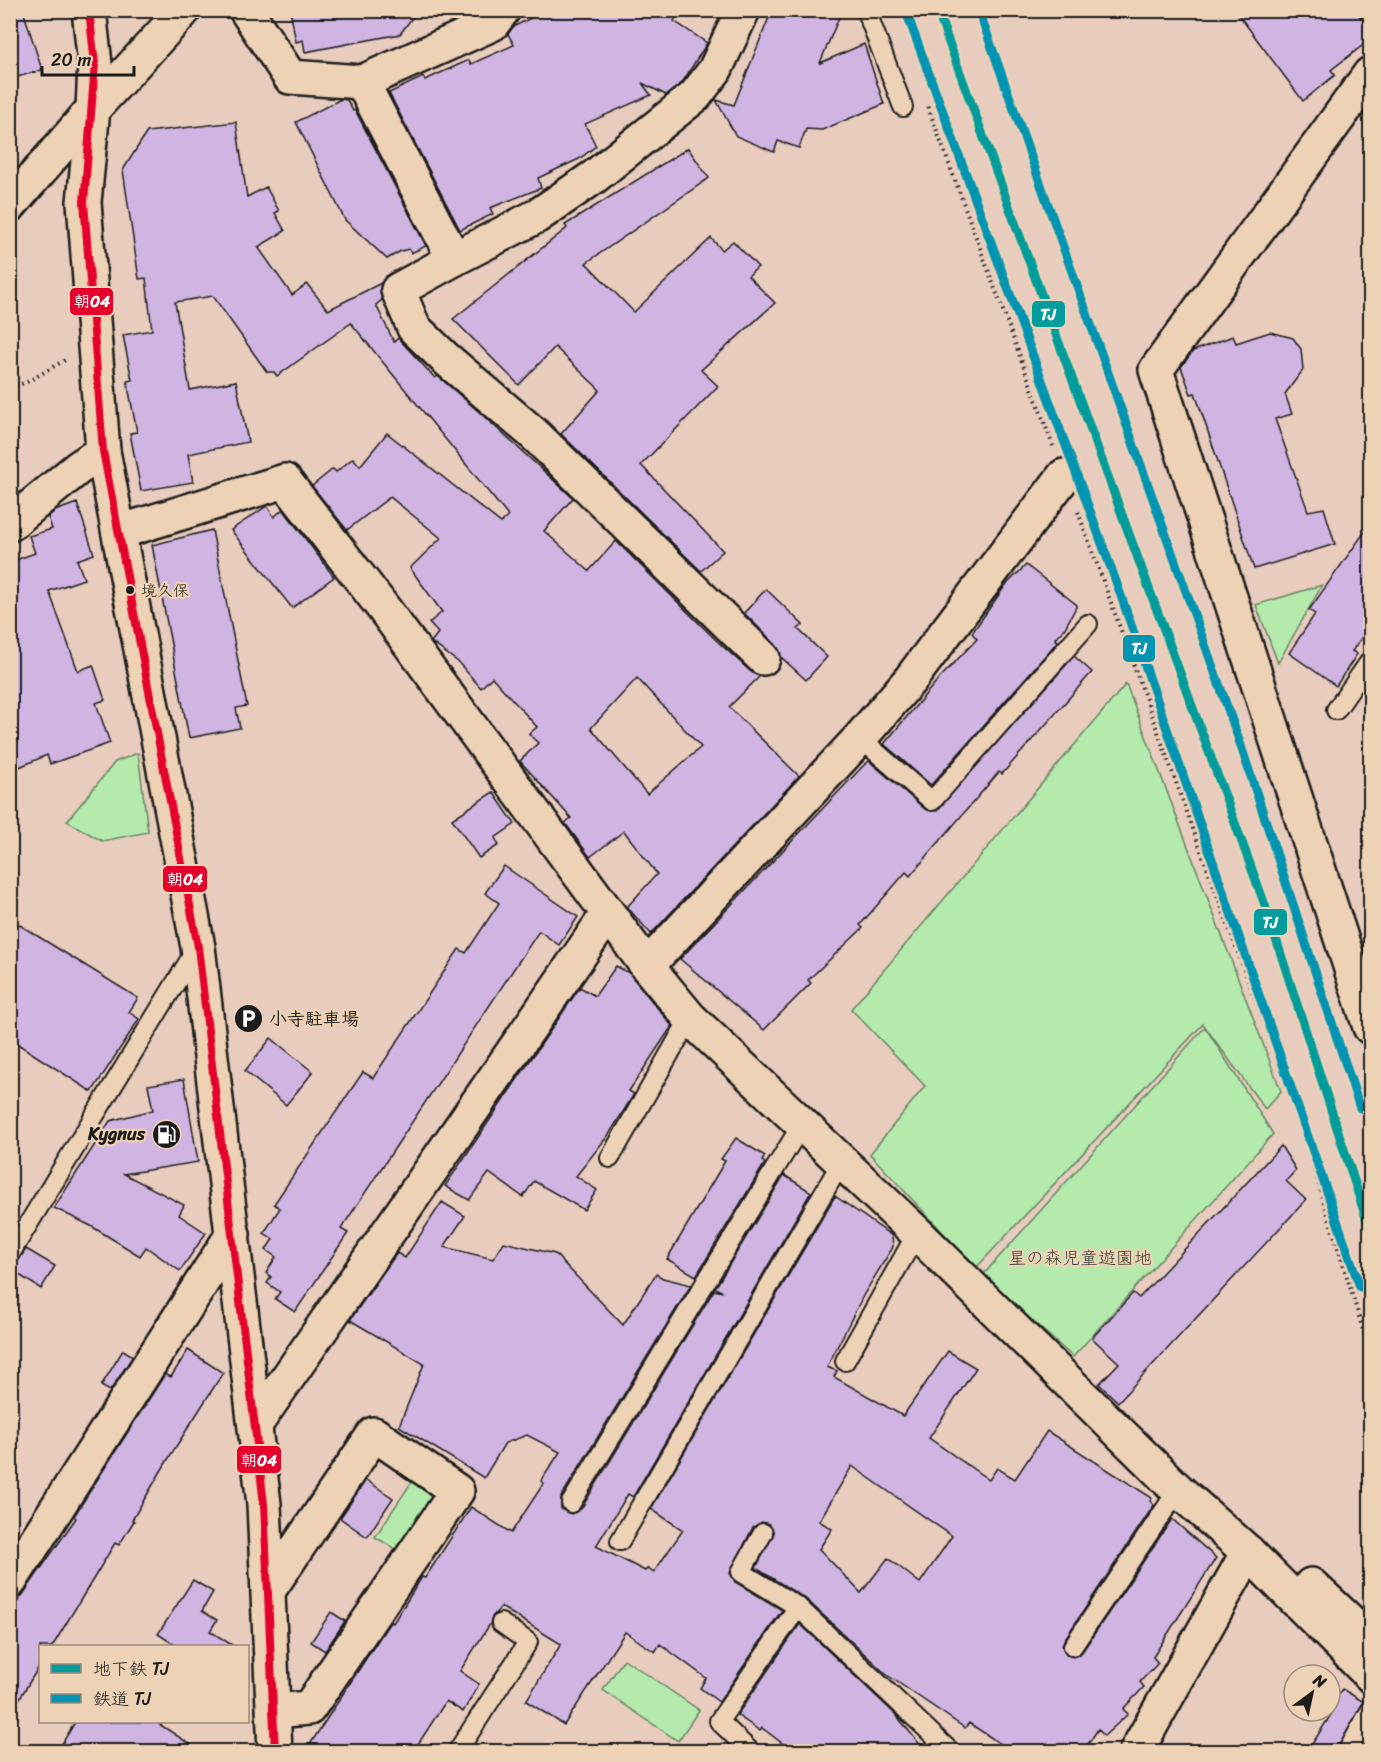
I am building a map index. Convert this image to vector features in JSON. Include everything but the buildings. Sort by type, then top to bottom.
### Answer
[{"type":"street","points":[[89,10],[96,64],[84,201],[81,356],[101,397],[103,451],[198,947],[255,1425],[270,1587],[275,1752]]},
{"type":"street","points":[[10,205],[93,109],[184,10]]},
{"type":"street","points":[[246,10],[290,77],[362,82],[492,24],[503,10]]},
{"type":"street","points":[[743,10],[715,70],[694,96],[594,177],[537,216],[398,290],[414,328],[445,358],[534,434],[763,658]]},
{"type":"street","points":[[1371,74],[1156,370],[1371,1027]]},
{"type":"street","points":[[362,82],[454,259]]},
{"type":"street","points":[[10,525],[78,468],[103,451]]},
{"type":"street","points":[[647,966],[860,738],[910,680],[1064,476]]},
{"type":"street","points":[[119,532],[285,481],[384,609],[647,966],[690,1018],[916,1233],[1178,1490],[1248,1552],[1371,1675]]},
{"type":"street","points":[[255,1425],[608,914]]},
{"type":"street","points":[[10,1581],[233,1234]]},
{"type":"street","points":[[270,1587],[374,1434],[457,1491],[309,1708],[274,1711]]},
{"type":"street","points":[[1248,1552],[1273,1550],[1371,1640]]},
{"type":"street","points":[[1136,1752],[1248,1552]]},
{"type":"lane","points":[[866,10],[903,107]]},
{"type":"lane","points":[[860,738],[932,801],[1088,624]]},
{"type":"lane","points":[[1336,710],[1371,661]]},
{"type":"lane","points":[[10,1254],[198,947]]},
{"type":"lane","points":[[610,1158],[690,1018]]},
{"type":"lane","points":[[571,1503],[801,1126]]},
{"type":"lane","points":[[620,1541],[841,1163]]},
{"type":"lane","points":[[845,1361],[916,1233]]},
{"type":"lane","points":[[1072,1646],[1178,1490]]},
{"type":"lane","points":[[763,1533],[741,1572],[798,1607],[951,1752]]},
{"type":"lane","points":[[751,1752],[719,1721],[798,1607]]},
{"type":"lane","points":[[457,1752],[528,1642],[501,1623]]},
{"type":"lane","points":[[1347,1752],[1371,1711]]},
{"type":"path","points":[[926,99],[1300,1123],[1371,1353]]},
{"type":"path","points":[[10,388],[81,356]]},
{"type":"green space","points":[[1322,585],[1278,663],[1256,605]]},
{"type":"green space","points":[[1126,684],[1281,1091],[1265,1109],[1203,1024],[976,1268],[870,1154],[925,1086],[851,1009]]},
{"type":"green space","points":[[138,753],[148,832],[102,841],[67,821],[115,762]]},
{"type":"green space","name":"星の森児童遊園地","points":[[1205,1027],[1273,1134],[1073,1357],[982,1276]]},
{"type":"green space","points":[[413,1480],[441,1497],[402,1553],[375,1537]]},
{"type":"green space","points":[[624,1659],[699,1710],[678,1741],[603,1690]]},
{"type":"metro line","name":"TJ","points":[[937,10],[1265,905],[1370,1230]]},
{"type":"rail line","name":"TJ","points":[[907,14],[1118,587],[1360,1287]]},
{"type":"rail line","name":"TJ","points":[[980,14],[1239,740],[1360,1108]]},
{"type":"transit line","name":"朝04","points":[[89,10],[95,64],[84,202],[103,451],[198,947],[264,1504],[275,1752]]},
{"type":"place","name":"境久保","points":[[130,590]]},
{"type":"place","name":"小寺駐車場","points":[[248,1019]]},
{"type":"place","name":"Kygnus","points":[[166,1134]]}]
